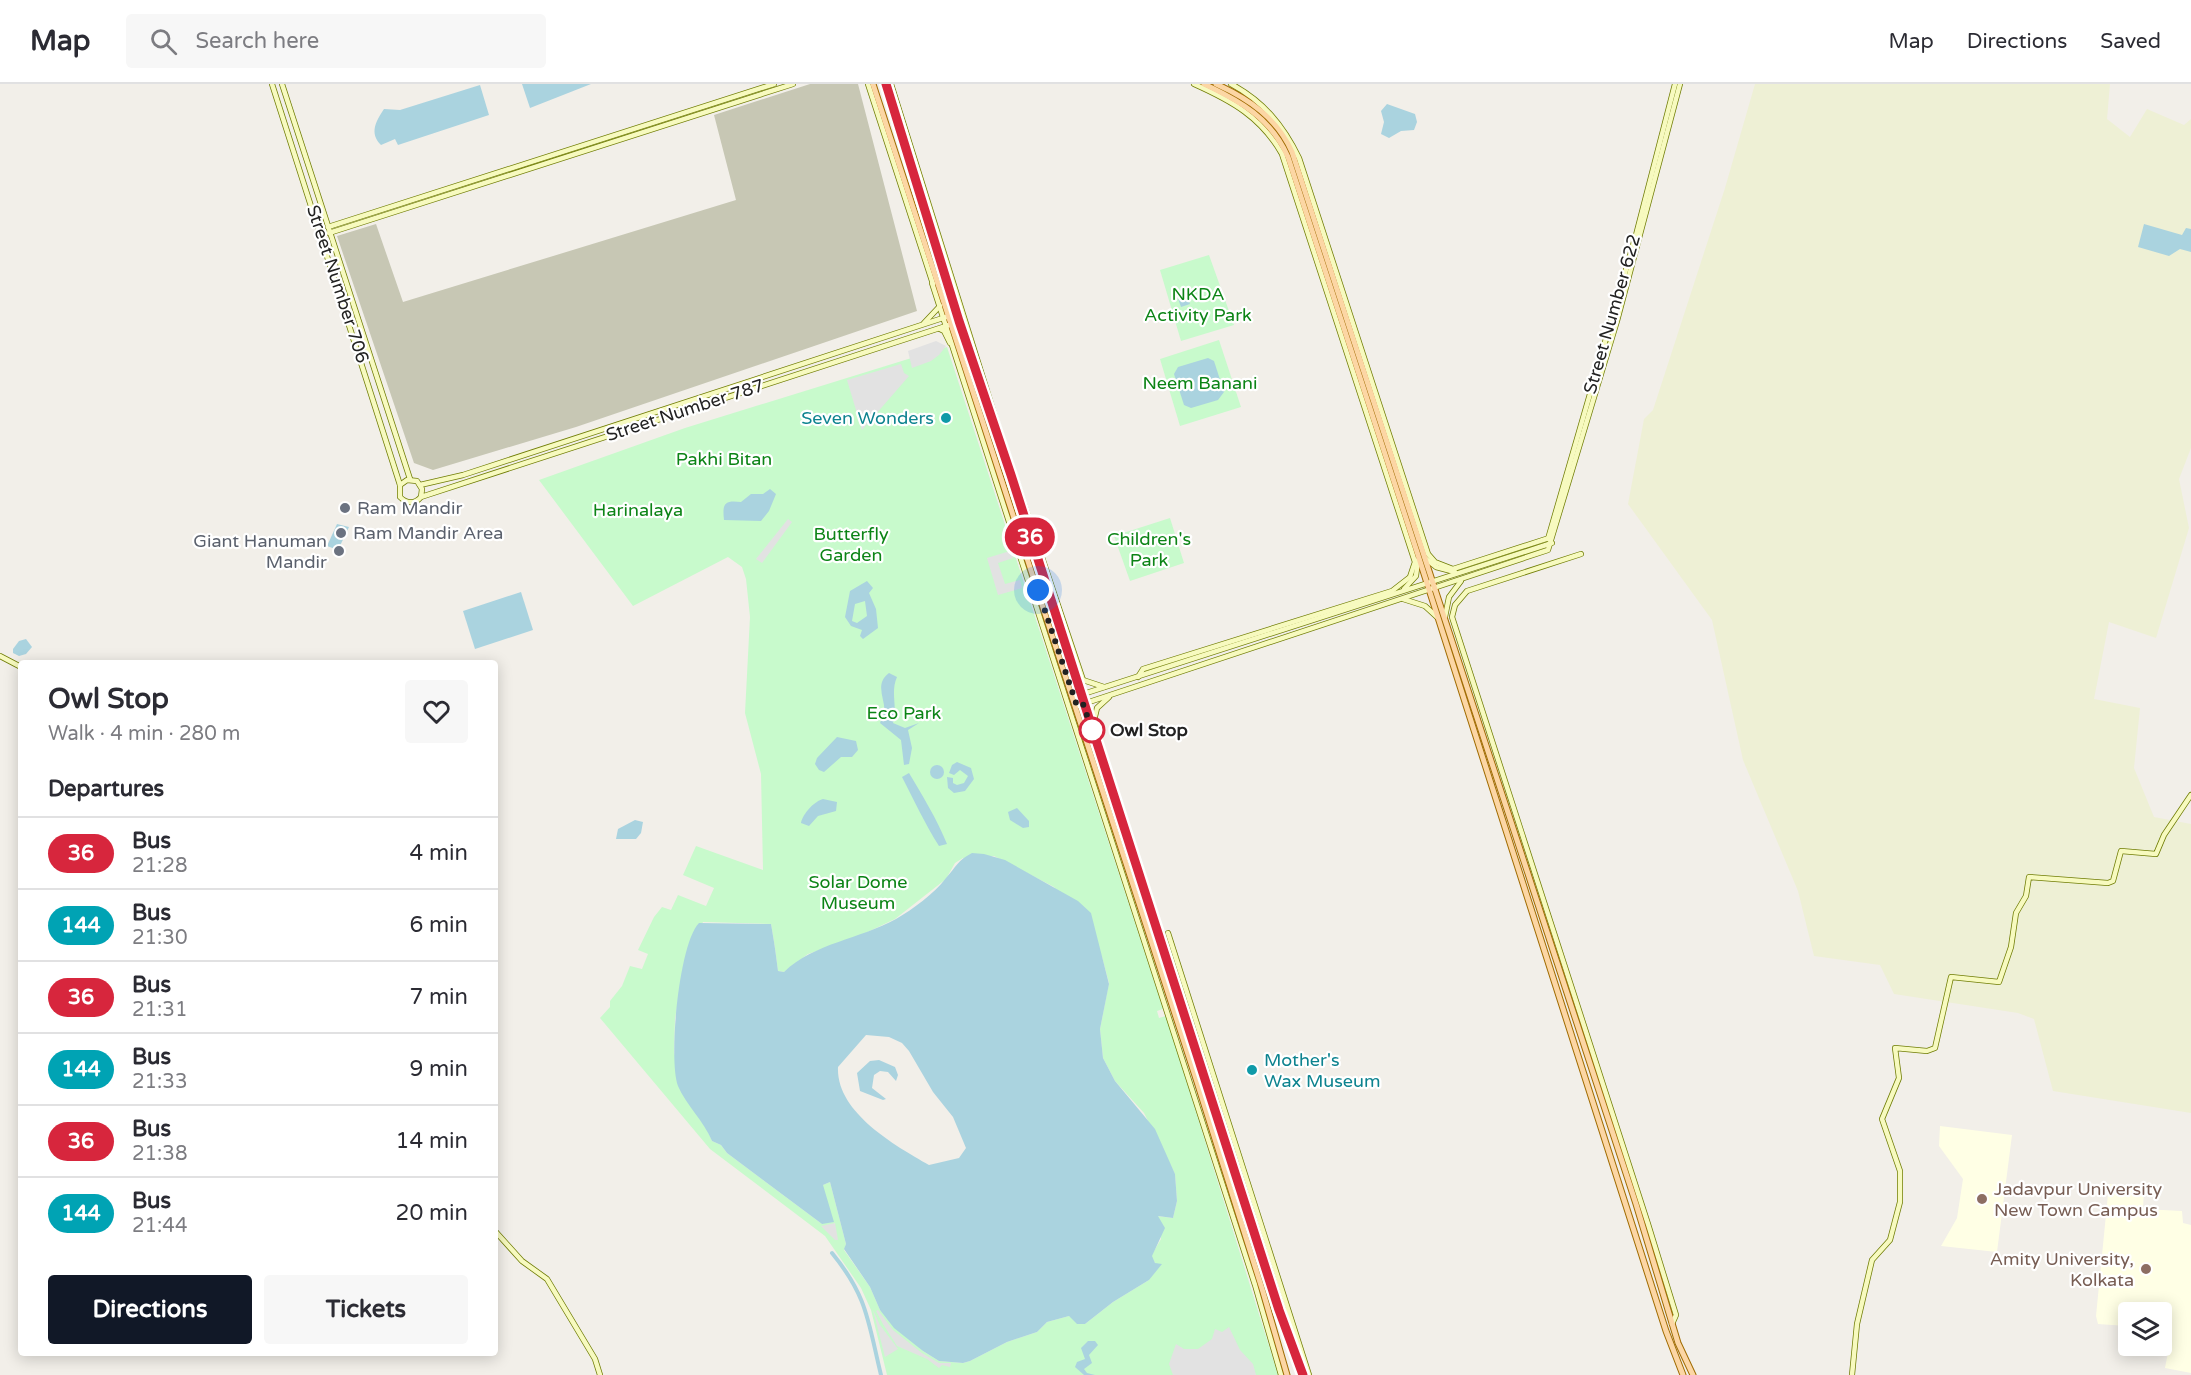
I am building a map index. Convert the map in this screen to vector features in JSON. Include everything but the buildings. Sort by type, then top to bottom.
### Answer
[{"type":"main road","points":[[873,84],[935,284],[1077,706],[1263,1292],[1287,1375]]},
{"type":"main road","points":[[889,84],[959,321],[1063,629],[1083,704],[1279,1310],[1303,1375]]},
{"type":"main road","points":[[1203,84],[1251,109],[1271,129],[1286,151],[1418,555],[1433,590],[1666,1331],[1683,1375]]},
{"type":"main road","points":[[1221,85],[1247,99],[1264,113],[1283,135],[1292,152],[1425,558],[1430,582]]},
{"type":"main road","points":[[1442,618],[1636,1203],[1672,1324],[1693,1375]]},
{"type":"street","name":"Street Number 706","points":[[273,84],[400,484]]},
{"type":"street","name":"Street Number 706","points":[[282,84],[410,479]]},
{"type":"street","points":[[710,108],[774,84]]},
{"type":"street","points":[[328,230],[710,108],[794,84]]},
{"type":"street","points":[[868,84],[927,259]]},
{"type":"street","points":[[889,84],[1063,629],[1083,680]]},
{"type":"street","points":[[1136,685],[1136,677],[1143,669],[1392,591],[1410,577],[1415,562],[1282,154],[1267,131],[1241,107],[1194,84]]},
{"type":"street","points":[[1231,84],[1269,111],[1289,138],[1299,158],[1428,554],[1435,562],[1453,569],[1549,542]]},
{"type":"street","name":"Street Number 622","points":[[1549,542],[1636,235],[1676,84]]},
{"type":"street","name":"Street Number 622","points":[[1549,542],[1631,269],[1680,84]]},
{"type":"street","points":[[935,284],[940,306],[946,317]]},
{"type":"street","points":[[922,325],[940,306]]},
{"type":"street","name":"Street Number 787","points":[[420,485],[463,474],[946,317]]},
{"type":"street","points":[[949,325],[954,348],[1255,1285],[1281,1375]]},
{"type":"street","name":"Street Number 787","points":[[421,497],[949,325]]},
{"type":"street","points":[[939,328],[945,332],[954,348]]},
{"type":"street","points":[[889,336],[892,342]]},
{"type":"street","points":[[410,479],[420,485],[421,497],[415,502],[404,501],[399,495],[400,484],[410,479]]},
{"type":"street","points":[[1077,706],[1546,553],[1549,542]]},
{"type":"street","points":[[1074,697],[1549,542]]},
{"type":"street","points":[[1581,554],[1463,593],[1455,605],[1452,618],[1648,1224],[1676,1315],[1672,1324]]},
{"type":"street","points":[[1400,592],[1416,576],[1418,555]]},
{"type":"street","points":[[1425,558],[1444,570],[1461,572]]},
{"type":"street","points":[[1500,568],[1502,579]]},
{"type":"street","points":[[1403,599],[1425,606],[1442,618],[1449,597],[1463,579]]},
{"type":"street","points":[[0,656],[18,665]]},
{"type":"street","points":[[1072,667],[1083,680],[1105,687]]},
{"type":"street","points":[[1093,731],[1097,708],[1113,693]]},
{"type":"street","points":[[1852,1375],[1857,1324],[1872,1260],[1890,1240],[1899,1202],[1900,1171],[1882,1119],[1899,1078],[1895,1048],[1927,1051],[1935,1048],[1951,977],[1999,982],[2011,947],[2016,913],[2026,896],[2029,877],[2108,883],[2113,881],[2121,851],[2156,854],[2164,835],[2191,795]]},
{"type":"street","points":[[1168,933],[1309,1375]]},
{"type":"street","points":[[498,1234],[522,1261],[546,1279],[595,1359],[600,1375]]},
{"type":"shaded area","points":[[810,84],[858,84],[917,311],[576,427],[433,470],[414,463],[337,236],[376,224],[403,302],[736,200],[714,115]]},
{"type":"shaded area","points":[[1755,84],[2110,84],[2107,119],[2130,137],[2147,109],[2184,125],[2191,119],[2191,448],[2179,479],[2189,528],[2156,638],[2109,622],[2094,699],[2140,708],[2134,768],[2154,817],[2191,824],[2191,1113],[2053,1091],[2034,1019],[2018,1013],[1894,994],[1880,965],[1814,956],[1798,891],[1743,760],[1712,620],[1628,504],[1644,419],[1653,410],[1725,188]]},
{"type":"shaded area","points":[[936,341],[946,346],[939,355],[931,361],[912,368],[908,351]]},
{"type":"shaded area","points":[[901,364],[904,373],[909,376],[862,430],[847,380]]},
{"type":"shaded area","points":[[788,519],[792,522],[762,563],[756,559]]},
{"type":"shaded area","points":[[1010,551],[1013,558],[998,563],[1005,584],[1020,580],[1022,588],[998,595],[987,558]]},
{"type":"shaded area","name":"Jadavpur University New Town Campus","points":[[1940,1126],[2012,1135],[1997,1252],[1941,1246],[1957,1218],[1963,1179],[1939,1146]]},
{"type":"shaded area","name":"Amity University, Kolkata","points":[[2109,1184],[2144,1188],[2143,1209],[2182,1211],[2183,1223],[2191,1225],[2191,1373],[2165,1368],[2167,1356],[2172,1356],[2172,1302],[2118,1302],[2118,1325],[2098,1324],[2096,1316]]},
{"type":"shaded area","points":[[835,1223],[838,1240],[835,1240],[821,1226]]},
{"type":"shaded area","points":[[873,1310],[880,1325],[898,1349],[885,1357]]},
{"type":"shaded area","points":[[878,1310],[893,1330],[922,1353],[939,1363],[951,1363],[950,1367],[942,1365],[939,1368],[927,1359],[897,1346],[876,1311]]},
{"type":"shaded area","points":[[1229,1327],[1240,1350],[1253,1364],[1256,1375],[1173,1375],[1169,1364],[1176,1344],[1184,1349],[1198,1349],[1212,1339],[1215,1329],[1222,1332]]},
{"type":"green space","name":"NKDA Activity Park","points":[[1209,255],[1234,325],[1181,341],[1160,270]]},
{"type":"green space","name":"Neem Banani","points":[[1219,340],[1241,407],[1180,426],[1160,359]]},
{"type":"green space","name":"Eco Park","points":[[947,347],[1163,1009],[1157,1011],[1159,1018],[1166,1016],[1278,1375],[887,1375],[871,1310],[861,1288],[825,1236],[710,1149],[600,1018],[610,1007],[610,1001],[622,986],[630,966],[642,969],[648,954],[638,950],[654,917],[662,907],[671,910],[678,895],[706,906],[714,888],[683,875],[696,846],[763,870],[761,774],[745,713],[750,617],[746,579],[742,567],[728,557],[633,606],[539,480],[685,428]],"holes":[[[994,856],[1054,887],[1102,957],[1109,983],[1100,1029],[1103,1058],[1115,1081],[1144,1113],[1175,1174],[1177,1201],[1173,1218],[1157,1216],[1161,1239],[1151,1256],[1155,1263],[1149,1280],[1113,1302],[1085,1324],[1069,1316],[1047,1322],[1037,1332],[1007,1342],[970,1361],[963,1363],[939,1361],[923,1351],[880,1310],[870,1287],[844,1250],[846,1244],[830,1182],[823,1185],[822,1224],[727,1153],[721,1145],[712,1141],[674,1053],[675,1019],[684,963],[703,922],[771,924],[778,971],[784,972],[808,954],[853,939],[895,919],[946,879],[955,863],[963,858]]]},
{"type":"green space","name":"Children's Park","points":[[1170,518],[1184,563],[1130,581],[1114,536]]},
{"type":"water","points":[[522,84],[591,84],[530,108]]},
{"type":"water","points":[[480,85],[489,115],[398,145],[395,139],[381,145],[377,140],[375,127],[384,109],[400,110]]},
{"type":"water","points":[[1387,104],[1415,114],[1417,122],[1414,130],[1401,131],[1389,138],[1381,134],[1384,122],[1381,111]]},
{"type":"water","points":[[2144,224],[2182,235],[2186,228],[2191,229],[2191,252],[2180,249],[2169,256],[2138,247]]},
{"type":"water","points":[[1175,290],[1179,292],[1184,290],[1190,304],[1181,307]]},
{"type":"water","name":"Neem Banani","points":[[1208,358],[1214,361],[1224,392],[1218,400],[1191,408],[1184,405],[1174,374],[1178,367]]},
{"type":"water","points":[[770,489],[776,494],[769,511],[761,521],[724,520],[724,506],[728,502],[741,502],[751,494],[763,494]]},
{"type":"water","points":[[337,524],[349,527],[338,550],[327,546]]},
{"type":"water","points":[[867,581],[873,588],[869,593],[876,609],[878,628],[863,639],[860,636],[862,630],[851,626],[845,617],[850,591]],"holes":[[[865,601],[867,616],[857,623],[852,621],[855,604]]]},
{"type":"water","points":[[521,592],[533,630],[475,649],[463,611]]},
{"type":"water","points":[[26,639],[32,647],[26,654],[19,656],[13,653],[19,641]]},
{"type":"water","points":[[889,673],[897,677],[894,689],[893,723],[905,728],[919,723],[908,730],[912,748],[909,764],[904,765],[901,740],[880,723],[884,714],[881,688],[884,678]]},
{"type":"water","points":[[837,737],[856,741],[858,750],[852,757],[841,757],[824,772],[819,770],[815,764],[817,758]]},
{"type":"water","points":[[957,762],[971,768],[974,779],[965,791],[954,793],[948,788],[947,777],[953,778],[953,783],[957,785],[964,783],[968,776],[960,770],[954,775],[949,773],[952,765]]},
{"type":"water","points":[[937,765],[942,767],[944,772],[942,777],[937,779],[932,777],[930,772],[932,767]]},
{"type":"water","points":[[909,773],[947,844],[939,846],[924,821],[902,777]]},
{"type":"water","points":[[823,799],[837,802],[836,811],[818,816],[809,826],[801,823],[810,808]]},
{"type":"water","points":[[1017,808],[1029,821],[1029,827],[1023,828],[1010,820],[1008,812]]},
{"type":"water","points":[[635,820],[643,822],[641,833],[636,839],[616,839],[618,829]]},
{"type":"water","points":[[972,853],[1005,860],[1078,901],[1091,913],[1109,984],[1100,1029],[1103,1058],[1115,1081],[1155,1129],[1175,1174],[1177,1201],[1173,1218],[1158,1216],[1165,1228],[1152,1256],[1155,1263],[1162,1264],[1149,1280],[1113,1302],[1085,1324],[1077,1324],[1069,1316],[1047,1322],[1037,1332],[1007,1342],[963,1363],[939,1361],[923,1351],[894,1328],[880,1310],[870,1287],[844,1249],[846,1244],[830,1182],[823,1185],[834,1222],[822,1224],[727,1153],[721,1145],[712,1141],[678,1086],[674,1052],[681,976],[692,935],[699,923],[771,924],[778,971],[784,972],[809,954],[882,926],[903,915],[936,890],[957,864]],"holes":[[[866,1035],[889,1037],[902,1043],[909,1051],[933,1092],[953,1117],[966,1148],[959,1158],[929,1165],[884,1137],[857,1113],[846,1098],[840,1083],[838,1067]]]},
{"type":"water","points":[[879,1060],[895,1067],[898,1075],[896,1081],[888,1072],[880,1071],[874,1075],[872,1088],[886,1099],[883,1100],[860,1091],[857,1073],[870,1061]]},
{"type":"water","points":[[1088,1341],[1095,1341],[1098,1345],[1089,1355],[1092,1363],[1084,1369],[1087,1373],[1095,1375],[1084,1375],[1075,1367],[1077,1362],[1085,1359],[1081,1348]]},
{"type":"waterway","points":[[832,1253],[860,1297],[881,1375]]},
{"type":"bus line","name":"36","points":[[886,84],[959,321],[1011,475],[1059,631],[1279,1310],[1303,1375]]},
{"type":"place","name":"Seven Wonders","points":[[946,418]]},
{"type":"place","name":"Ram Mandir","points":[[345,508]]},
{"type":"place","name":"Ram Mandir Area","points":[[341,533]]},
{"type":"place","name":"Giant Hanuman Mandir","points":[[339,551]]},
{"type":"place","name":"Owl Stop","points":[[1092,730]]},
{"type":"place","name":"Mother's Wax Museum","points":[[1252,1070]]},
{"type":"place","name":"Jadavpur University New Town Campus","points":[[1982,1199]]},
{"type":"place","name":"Amity University, Kolkata","points":[[2146,1269]]},
{"type":"route","points":[[1038,590],[1077,706],[1083,704],[1092,730]]},
{"type":"park label","name":"Pakhi Bitan","points":[[724,459]]},
{"type":"park label","name":"Harinalaya","points":[[638,510]]},
{"type":"park label","name":"Butterfly Garden","points":[[851,544]]},
{"type":"park label","name":"Solar Dome Museum","points":[[858,892]]}]
